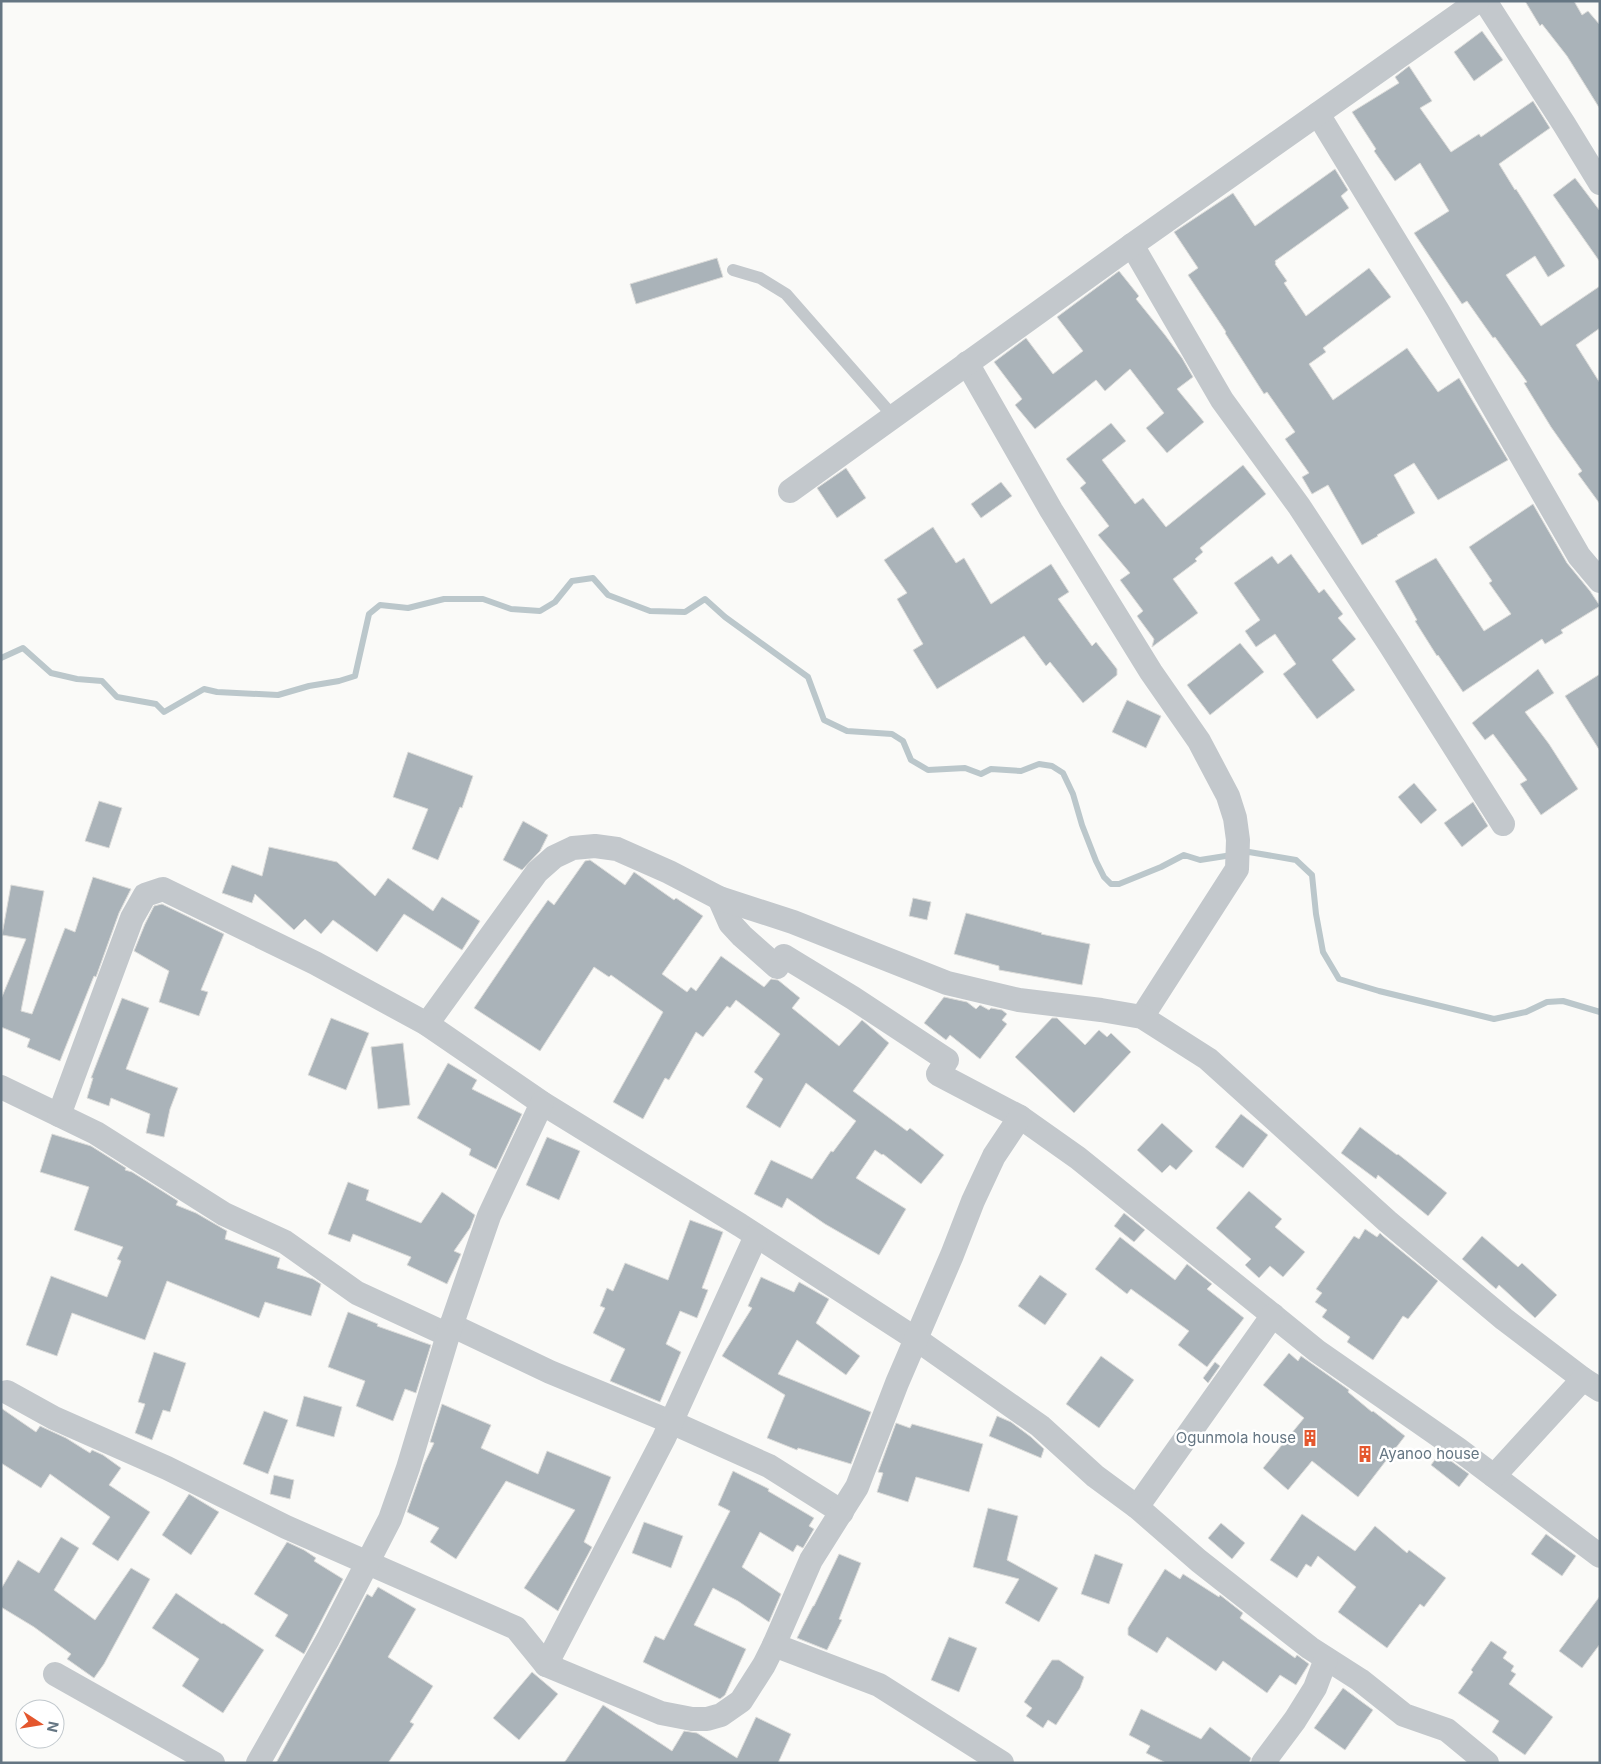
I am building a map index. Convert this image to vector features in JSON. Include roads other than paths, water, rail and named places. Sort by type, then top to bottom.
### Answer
[{"type":"street","points":[[790,490],[1132,245],[1478,1]]},
{"type":"street","points":[[1485,1],[1600,183]]},
{"type":"street","points":[[1318,114],[1438,311],[1579,556],[1600,582]]},
{"type":"street","points":[[1132,245],[1222,400],[1299,506],[1390,645],[1503,824]]},
{"type":"street","points":[[967,363],[1051,510],[1151,672],[1199,741],[1228,796],[1235,818],[1238,840],[1237,869],[1142,1017]]},
{"type":"street","points":[[427,1024],[537,872],[554,857],[573,848],[594,846],[617,850],[669,872],[719,898],[793,922],[947,984],[1019,1000],[1142,1017],[1208,1059],[1387,1221],[1504,1319],[1591,1385],[1494,1476]]},
{"type":"street","points":[[59,1115],[132,918],[145,895],[163,889],[315,963],[427,1024],[542,1103],[916,1338],[1040,1426],[1095,1476],[1137,1507],[1198,1561],[1310,1648],[1360,1680],[1404,1715],[1446,1730],[1487,1763]]},
{"type":"street","points":[[719,898],[730,923],[777,967],[784,956],[853,998],[947,1060],[938,1074],[1020,1117],[1078,1158],[1317,1351],[1458,1449],[1600,1556]]},
{"type":"street","points":[[1,1087],[96,1132],[224,1214],[285,1242],[357,1294],[671,1422],[769,1466],[842,1512]]},
{"type":"street","points":[[258,1763],[328,1639],[390,1519],[405,1477],[449,1330],[489,1216],[542,1103]]},
{"type":"street","points":[[7,1392],[54,1418],[167,1468],[286,1527],[516,1628],[546,1665],[661,1713],[692,1719],[707,1719],[721,1715],[741,1701],[764,1665],[774,1645],[811,1560],[858,1487],[897,1383],[973,1201],[994,1156],[1020,1117]]},
{"type":"street","points":[[546,1665],[671,1422],[756,1236]]},
{"type":"street","points":[[1137,1507],[1273,1315]]},
{"type":"street","points":[[774,1645],[879,1685],[1002,1763]]},
{"type":"street","points":[[1263,1763],[1295,1720],[1315,1688],[1326,1658]]},
{"type":"street","points":[[55,1674],[213,1763]]},
{"type":"lane","points":[[733,270],[760,278],[786,294],[893,416]]},
{"type":"waterway","points":[[1,658],[23,648],[51,673],[77,679],[102,681],[117,697],[156,704],[164,712],[204,689],[217,692],[278,695],[355,676],[369,614],[380,605],[408,608],[444,599],[483,599],[511,609],[540,611],[555,602],[572,581],[593,578],[608,595],[650,611],[685,612],[705,599],[725,617],[808,677],[824,720],[847,731],[892,734],[903,741],[911,760],[928,770],[965,768],[981,774],[991,769],[1021,771],[1039,764],[1052,766],[1063,773],[1073,794],[1082,825],[1096,861],[1104,877],[1111,884],[1119,884],[1161,867],[1184,855],[1200,860],[1232,855]]},
{"type":"waterway","points":[[1242,853],[1249,852],[1296,860],[1312,875],[1316,914],[1323,952],[1339,979],[1379,991],[1494,1019],[1526,1012],[1547,1002],[1563,1001],[1600,1012]]},
{"type":"place","name":"Ogunmola house","points":[[1310,1438]]},
{"type":"place","name":"Ayanoo house","points":[[1365,1454]]}]
